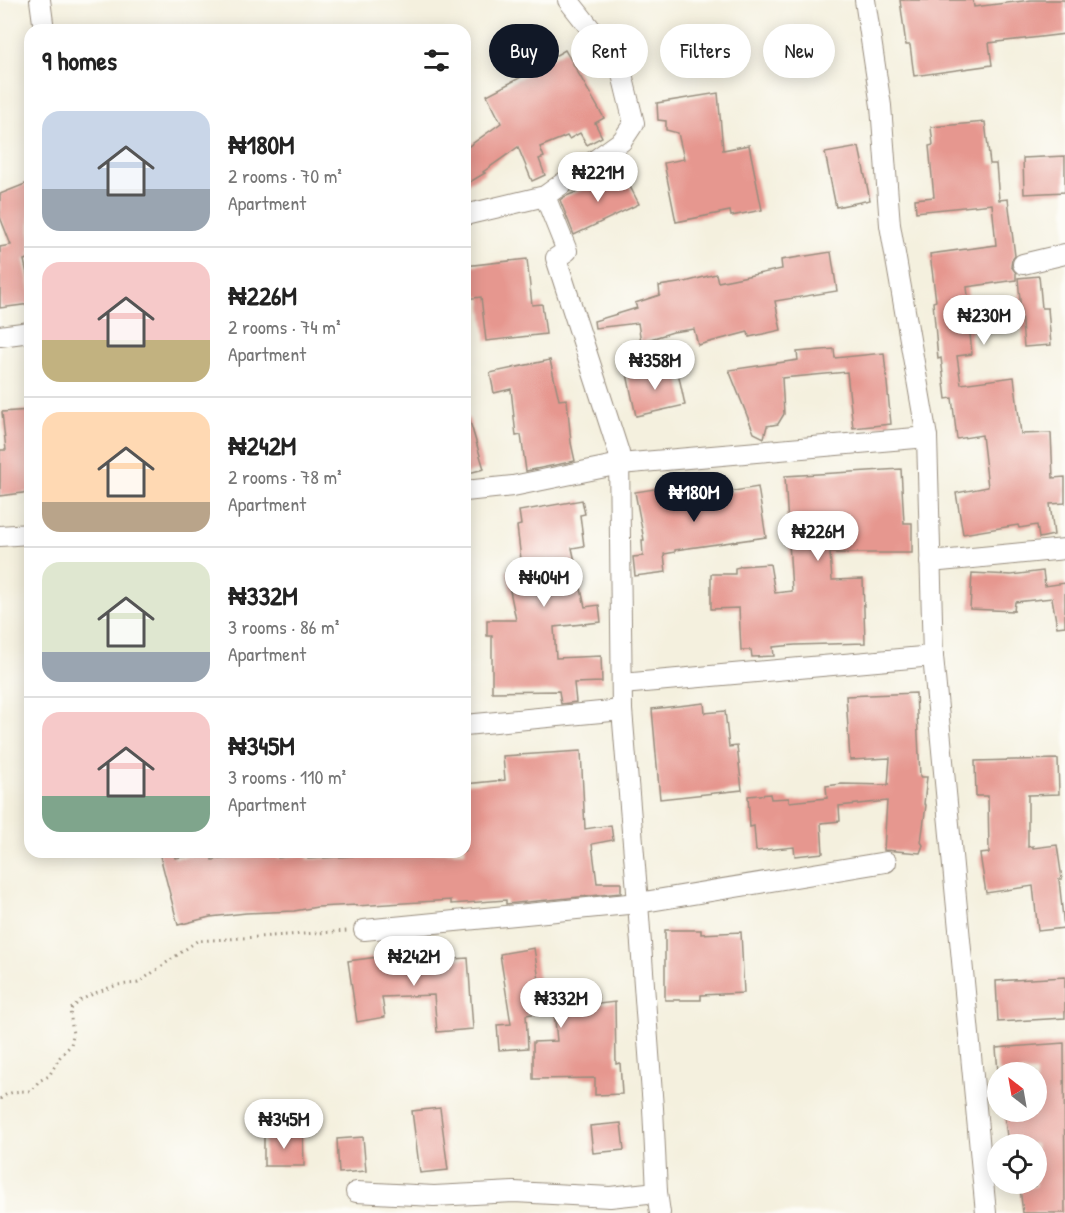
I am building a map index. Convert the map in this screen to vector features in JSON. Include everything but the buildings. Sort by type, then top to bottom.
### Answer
[{"type":"street","points":[[40,0],[43,24]]},
{"type":"street","points":[[471,214],[544,196],[622,141],[634,123],[621,69],[568,0]]},
{"type":"street","points":[[865,0],[881,106],[890,225],[927,437],[933,656],[986,1213]]},
{"type":"street","points":[[544,196],[567,251],[556,258],[619,453],[622,710],[660,1213]]},
{"type":"street","points":[[1023,264],[1065,254]]},
{"type":"street","points":[[0,336],[24,333]]},
{"type":"street","points":[[471,490],[513,486],[620,464],[927,437]]},
{"type":"street","points":[[0,536],[24,534]]},
{"type":"street","points":[[930,562],[1065,549]]},
{"type":"street","points":[[622,684],[933,656]]},
{"type":"street","points":[[471,725],[622,710]]},
{"type":"street","points":[[364,930],[638,903],[886,862]]},
{"type":"street","points":[[359,1191],[657,1192]]},
{"type":"path","points":[[0,1100],[3,1096],[16,1091],[31,1091],[39,1081],[48,1076],[71,1045],[73,1035],[70,1010],[81,1000],[117,985],[138,983],[197,941],[364,930]]}]
